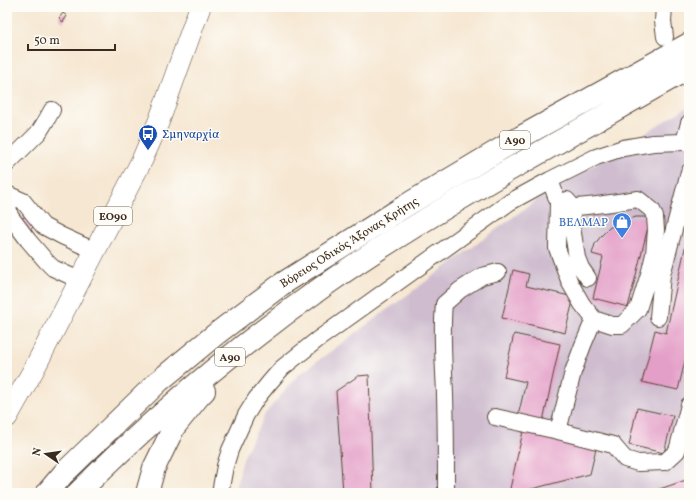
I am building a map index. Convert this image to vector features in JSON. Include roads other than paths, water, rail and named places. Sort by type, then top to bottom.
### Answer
[{"type":"highway","name":"Βόρειος Οδικός Άξονας Κρήτης","points":[[47,493],[64,473],[159,381],[216,334],[282,284],[410,203],[521,137],[689,44]]},
{"type":"highway","name":"Βόρειος Οδικός Άξονας Κρήτης","points":[[78,493],[114,456],[176,401],[246,343],[328,283],[396,238],[478,188],[689,68]]},
{"type":"highway","points":[[147,493],[154,468],[174,427],[199,396],[252,350],[334,289],[396,238]]},
{"type":"highway","points":[[41,493],[64,473]]},
{"type":"main road","name":"ΕΟ90","points":[[7,417],[34,369],[142,160],[159,120],[200,7]]},
{"type":"street","points":[[664,7],[664,37]]},
{"type":"street","points":[[7,164],[39,132],[52,110]]},
{"type":"street","points":[[220,493],[225,466],[230,450],[246,415],[256,399],[282,368],[317,340],[510,202],[550,180],[596,158],[623,148],[653,143],[686,142],[689,123]]},
{"type":"street","points":[[658,317],[662,275],[689,172]]},
{"type":"street","points":[[550,180],[558,202],[557,248],[570,282],[582,304],[594,319],[612,325],[622,324],[638,309],[648,277],[654,254],[656,230],[655,217],[652,210],[638,199],[602,205],[573,207]]},
{"type":"street","points":[[7,194],[23,201],[43,226],[95,251]]},
{"type":"street","points":[[7,200],[10,216],[46,261],[54,268],[79,280]]},
{"type":"street","points":[[558,202],[568,200],[573,207],[572,227],[577,258],[581,268],[588,278]]},
{"type":"street","points":[[446,493],[443,332],[444,304],[460,290],[482,276],[498,272]]},
{"type":"street","points":[[558,431],[573,372],[594,319]]},
{"type":"street","points":[[495,417],[613,445],[625,459],[638,463],[665,462],[677,451],[689,405]]},
{"type":"tunnel","points":[[677,62],[689,84]]},
{"type":"place","name":"Σμηναρχία","points":[[148,151]]},
{"type":"place","name":"ΒΕΛΜΑΡ","points":[[622,239]]}]
